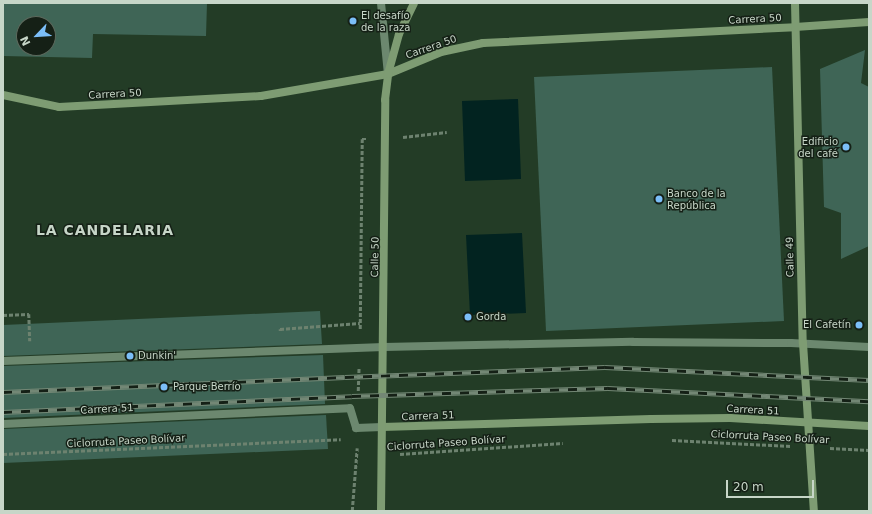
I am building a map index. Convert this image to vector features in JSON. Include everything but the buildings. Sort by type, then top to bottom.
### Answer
[{"type":"main road","points":[[388,74],[399,34],[414,3]]},
{"type":"main road","name":"Calle 49","points":[[795,3],[803,343],[807,423],[814,511]]},
{"type":"main road","name":"Carrera 50","points":[[3,95],[59,107],[261,96],[388,74],[440,52],[482,43],[869,22]]},
{"type":"main road","name":"Calle 50","points":[[381,511],[384,346],[385,100],[388,74]]},
{"type":"main road","name":"Carrera 51","points":[[382,427],[730,418],[869,426]]},
{"type":"street","name":"Calle 50","points":[[380,3],[388,74]]},
{"type":"street","points":[[3,361],[384,346],[633,342],[803,343],[869,347]]},
{"type":"street","name":"Carrera 51","points":[[3,424],[350,408],[356,428],[382,427]]},
{"type":"path","points":[[3,315],[29,314],[30,339]]},
{"type":"path","points":[[280,329],[360,323]]},
{"type":"path","name":"Ciclorruta Paseo Bolívar","points":[[3,454],[340,439],[344,441]]},
{"type":"path","name":"Ciclorruta Paseo Bolívar","points":[[666,440],[869,450]]},
{"type":"path","name":"Ciclorruta Paseo Bolívar","points":[[353,445],[381,455],[569,443]]},
{"type":"water","points":[[518,99],[521,179],[465,181],[462,101]]},
{"type":"water","points":[[522,233],[526,313],[470,315],[466,235]]},
{"type":"railway","points":[[3,392],[605,367],[869,380]]},
{"type":"railway","points":[[3,412],[352,396],[608,388],[869,401]]},
{"type":"place","name":"El desafío de la raza","points":[[353,21]]},
{"type":"place","name":"Edificio del café","points":[[846,147]]},
{"type":"place","name":"Banco de la República","points":[[659,199]]},
{"type":"place","name":"Gorda","points":[[468,317]]},
{"type":"place","name":"El Cafetín","points":[[859,325]]},
{"type":"place","name":"Dunkin'","points":[[130,356]]},
{"type":"place","name":"Parque Berrío","points":[[164,387]]},
{"type":"district","name":"LA CANDELARIA","points":[[105,230]]}]
